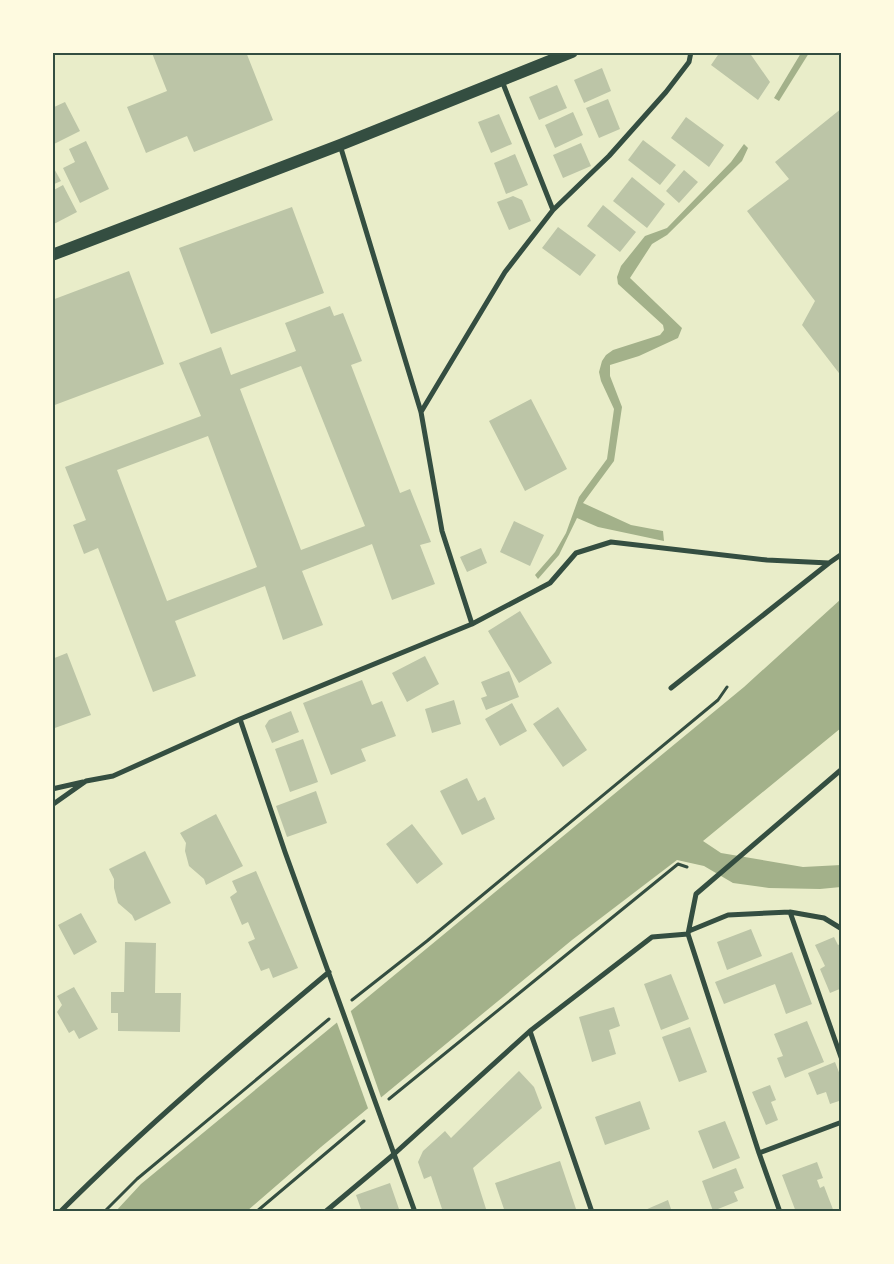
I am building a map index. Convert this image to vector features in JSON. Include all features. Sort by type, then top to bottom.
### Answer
[{"type":"main road","points":[[52,254],[340,145],[572,52]]},
{"type":"street","points":[[421,412],[505,272],[553,210],[609,156],[666,92],[689,62],[691,52]]},
{"type":"street","points":[[502,81],[553,210]]},
{"type":"street","points":[[340,145],[421,412],[442,531],[472,624]]},
{"type":"street","points":[[52,789],[112,776],[240,719],[472,624],[550,583],[576,553],[612,542],[767,560],[830,563]]},
{"type":"street","points":[[671,688],[842,554]]},
{"type":"street","points":[[240,719],[285,852],[415,1212]]},
{"type":"street","points":[[780,1212],[759,1153],[689,932],[696,894],[842,769]]},
{"type":"street","points":[[52,805],[86,781]]},
{"type":"street","points":[[790,912],[842,1060]]},
{"type":"street","points":[[325,1212],[394,1155],[530,1031],[652,937],[689,932],[728,915],[790,912],[824,918],[842,929]]},
{"type":"street","points":[[60,1212],[92,1180],[227,1058],[329,972]]},
{"type":"street","points":[[530,1031],[592,1212]]},
{"type":"street","points":[[759,1153],[842,1122]]},
{"type":"path","points":[[351,1001],[427,941],[718,700],[727,687]]},
{"type":"path","points":[[389,1099],[678,864],[687,867]]},
{"type":"path","points":[[104,1212],[136,1179],[329,1019]]},
{"type":"path","points":[[256,1212],[364,1121]]},
{"type":"shaded area","points":[[801,53],[809,53],[779,101],[774,98]]},
{"type":"shaded area","points":[[744,144],[748,148],[742,161],[667,235],[652,244],[630,278],[682,328],[678,338],[639,356],[610,365],[610,376],[622,407],[614,461],[583,503],[631,525],[663,531],[664,541],[598,527],[577,518],[559,555],[538,579],[535,575],[555,552],[566,533],[579,497],[607,459],[614,409],[601,381],[599,372],[602,361],[613,350],[660,335],[664,330],[663,325],[618,284],[617,277],[621,266],[645,236],[667,228],[731,162]]},
{"type":"shaded area","points":[[841,599],[841,728],[703,841],[721,853],[803,867],[841,865],[841,887],[820,889],[769,888],[733,883],[704,866],[677,860],[572,940],[321,1147],[247,1211],[115,1212],[141,1184],[744,687]]},
{"type":"pier","points":[[350,1009],[382,1100],[369,1111],[336,1020]]},
{"type":"building","points":[[246,52],[273,120],[194,152],[187,136],[146,153],[127,107],[167,91],[152,53]]},
{"type":"building","points":[[720,52],[749,52],[770,82],[758,100],[711,65]]},
{"type":"building","points":[[602,68],[611,91],[584,103],[574,80]]},
{"type":"building","points":[[557,85],[567,108],[539,120],[529,97]]},
{"type":"building","points":[[608,99],[620,129],[599,138],[586,108]]},
{"type":"building","points":[[65,102],[80,131],[52,145],[52,108]]},
{"type":"building","points":[[842,108],[842,377],[802,325],[815,301],[747,211],[789,179],[775,162]]},
{"type":"building","points":[[573,112],[583,135],[555,148],[545,125]]},
{"type":"building","points":[[499,114],[512,144],[491,153],[478,122]]},
{"type":"building","points":[[686,117],[724,145],[709,167],[671,138]]},
{"type":"building","points":[[643,140],[676,165],[660,185],[628,160]]},
{"type":"building","points":[[86,141],[109,189],[80,203],[63,168],[75,162],[69,149]]},
{"type":"building","points":[[581,143],[591,166],[563,178],[553,155]]},
{"type":"building","points":[[515,154],[528,185],[506,194],[494,163]]},
{"type":"building","points":[[52,165],[61,181],[52,185]]},
{"type":"building","points":[[684,170],[698,182],[679,203],[666,191]]},
{"type":"building","points":[[632,177],[665,204],[647,228],[613,201]]},
{"type":"building","points":[[63,185],[77,212],[52,225],[52,191]]},
{"type":"building","points":[[513,196],[522,200],[531,221],[509,230],[497,202]]},
{"type":"building","points":[[603,205],[636,232],[620,252],[587,226]]},
{"type":"building","points":[[292,207],[324,293],[211,334],[179,248]]},
{"type":"building","points":[[558,227],[596,255],[580,276],[542,248]]},
{"type":"building","points":[[129,271],[164,364],[52,406],[52,300]]},
{"type":"building","points":[[330,306],[334,316],[343,313],[362,361],[351,365],[400,493],[410,489],[431,542],[420,545],[435,584],[392,600],[372,544],[302,571],[323,625],[283,640],[265,586],[175,621],[196,676],[153,692],[98,548],[84,554],[73,525],[86,520],[65,467],[201,416],[179,363],[221,347],[231,375],[296,351],[285,323]],"holes":[[[301,366],[365,526],[301,550],[240,389]],[[208,436],[257,567],[167,601],[117,470]]]},
{"type":"building","points":[[531,399],[567,469],[525,491],[489,421]]},
{"type":"building","points":[[514,521],[544,535],[530,566],[500,552]]},
{"type":"building","points":[[481,548],[487,563],[467,572],[460,557]]},
{"type":"building","points":[[520,611],[552,663],[519,683],[488,631]]},
{"type":"building","points":[[67,653],[91,715],[52,729],[52,659]]},
{"type":"building","points":[[425,656],[439,684],[407,702],[392,673]]},
{"type":"building","points":[[509,671],[519,697],[486,710],[481,698],[487,696],[481,682]]},
{"type":"building","points":[[362,680],[372,705],[382,701],[396,736],[361,749],[366,761],[331,775],[303,703]]},
{"type":"building","points":[[454,700],[461,724],[432,733],[425,709]]},
{"type":"building","points":[[512,703],[527,731],[500,746],[485,719]]},
{"type":"building","points":[[558,707],[587,750],[563,767],[533,724]]},
{"type":"building","points":[[291,711],[299,732],[272,743],[265,726],[269,720]]},
{"type":"building","points":[[303,739],[318,782],[290,792],[275,749]]},
{"type":"building","points":[[467,778],[478,801],[485,797],[495,819],[462,835],[440,791]]},
{"type":"building","points":[[316,791],[327,823],[287,837],[276,806]]},
{"type":"building","points":[[216,814],[243,866],[206,885],[204,879],[189,866],[185,851],[186,843],[180,833]]},
{"type":"building","points":[[412,824],[443,864],[417,884],[386,844]]},
{"type":"building","points":[[145,851],[171,903],[135,921],[132,915],[118,903],[114,879],[109,869]]},
{"type":"building","points":[[256,871],[298,968],[273,978],[269,968],[261,971],[248,942],[255,939],[248,922],[242,925],[230,897],[237,892],[232,881]]},
{"type":"building","points":[[81,913],[97,942],[74,955],[58,925]]},
{"type":"building","points":[[751,929],[762,956],[727,970],[717,942]]},
{"type":"building","points":[[834,937],[838,945],[842,943],[842,988],[830,993],[820,969],[825,966],[815,945]]},
{"type":"building","points":[[125,942],[156,943],[155,993],[181,993],[180,1032],[118,1031],[118,1013],[111,1013],[111,992],[124,992]]},
{"type":"building","points":[[792,952],[812,1004],[786,1014],[775,984],[724,1004],[715,982]]},
{"type":"building","points":[[671,974],[689,1019],[661,1030],[644,984]]},
{"type":"building","points":[[74,987],[98,1029],[79,1039],[74,1030],[69,1033],[57,1012],[62,1005],[57,996]]},
{"type":"building","points":[[614,1007],[620,1026],[609,1030],[616,1054],[592,1062],[579,1017]]},
{"type":"building","points":[[807,1021],[824,1062],[785,1078],[777,1058],[783,1056],[774,1034]]},
{"type":"building","points":[[690,1027],[707,1072],[679,1082],[662,1037]]},
{"type":"building","points":[[835,1062],[842,1080],[842,1100],[830,1104],[826,1092],[817,1095],[808,1073]]},
{"type":"building","points":[[519,1071],[534,1087],[542,1108],[473,1168],[487,1212],[443,1212],[431,1176],[424,1179],[418,1162],[423,1151],[445,1131],[451,1138]]},
{"type":"building","points":[[770,1085],[776,1100],[771,1102],[778,1120],[766,1125],[752,1092]]},
{"type":"building","points":[[640,1101],[650,1129],[605,1145],[595,1117]]},
{"type":"building","points":[[725,1121],[740,1158],[713,1169],[698,1131]]},
{"type":"building","points":[[560,1161],[577,1212],[505,1212],[495,1183]]},
{"type":"building","points":[[817,1162],[823,1178],[817,1180],[820,1188],[824,1186],[834,1212],[796,1212],[782,1175]]},
{"type":"building","points":[[736,1168],[744,1188],[734,1192],[738,1201],[713,1211],[702,1181]]},
{"type":"building","points":[[390,1183],[400,1212],[362,1212],[356,1195]]},
{"type":"building","points":[[668,1200],[672,1212],[646,1212],[645,1210]]}]
